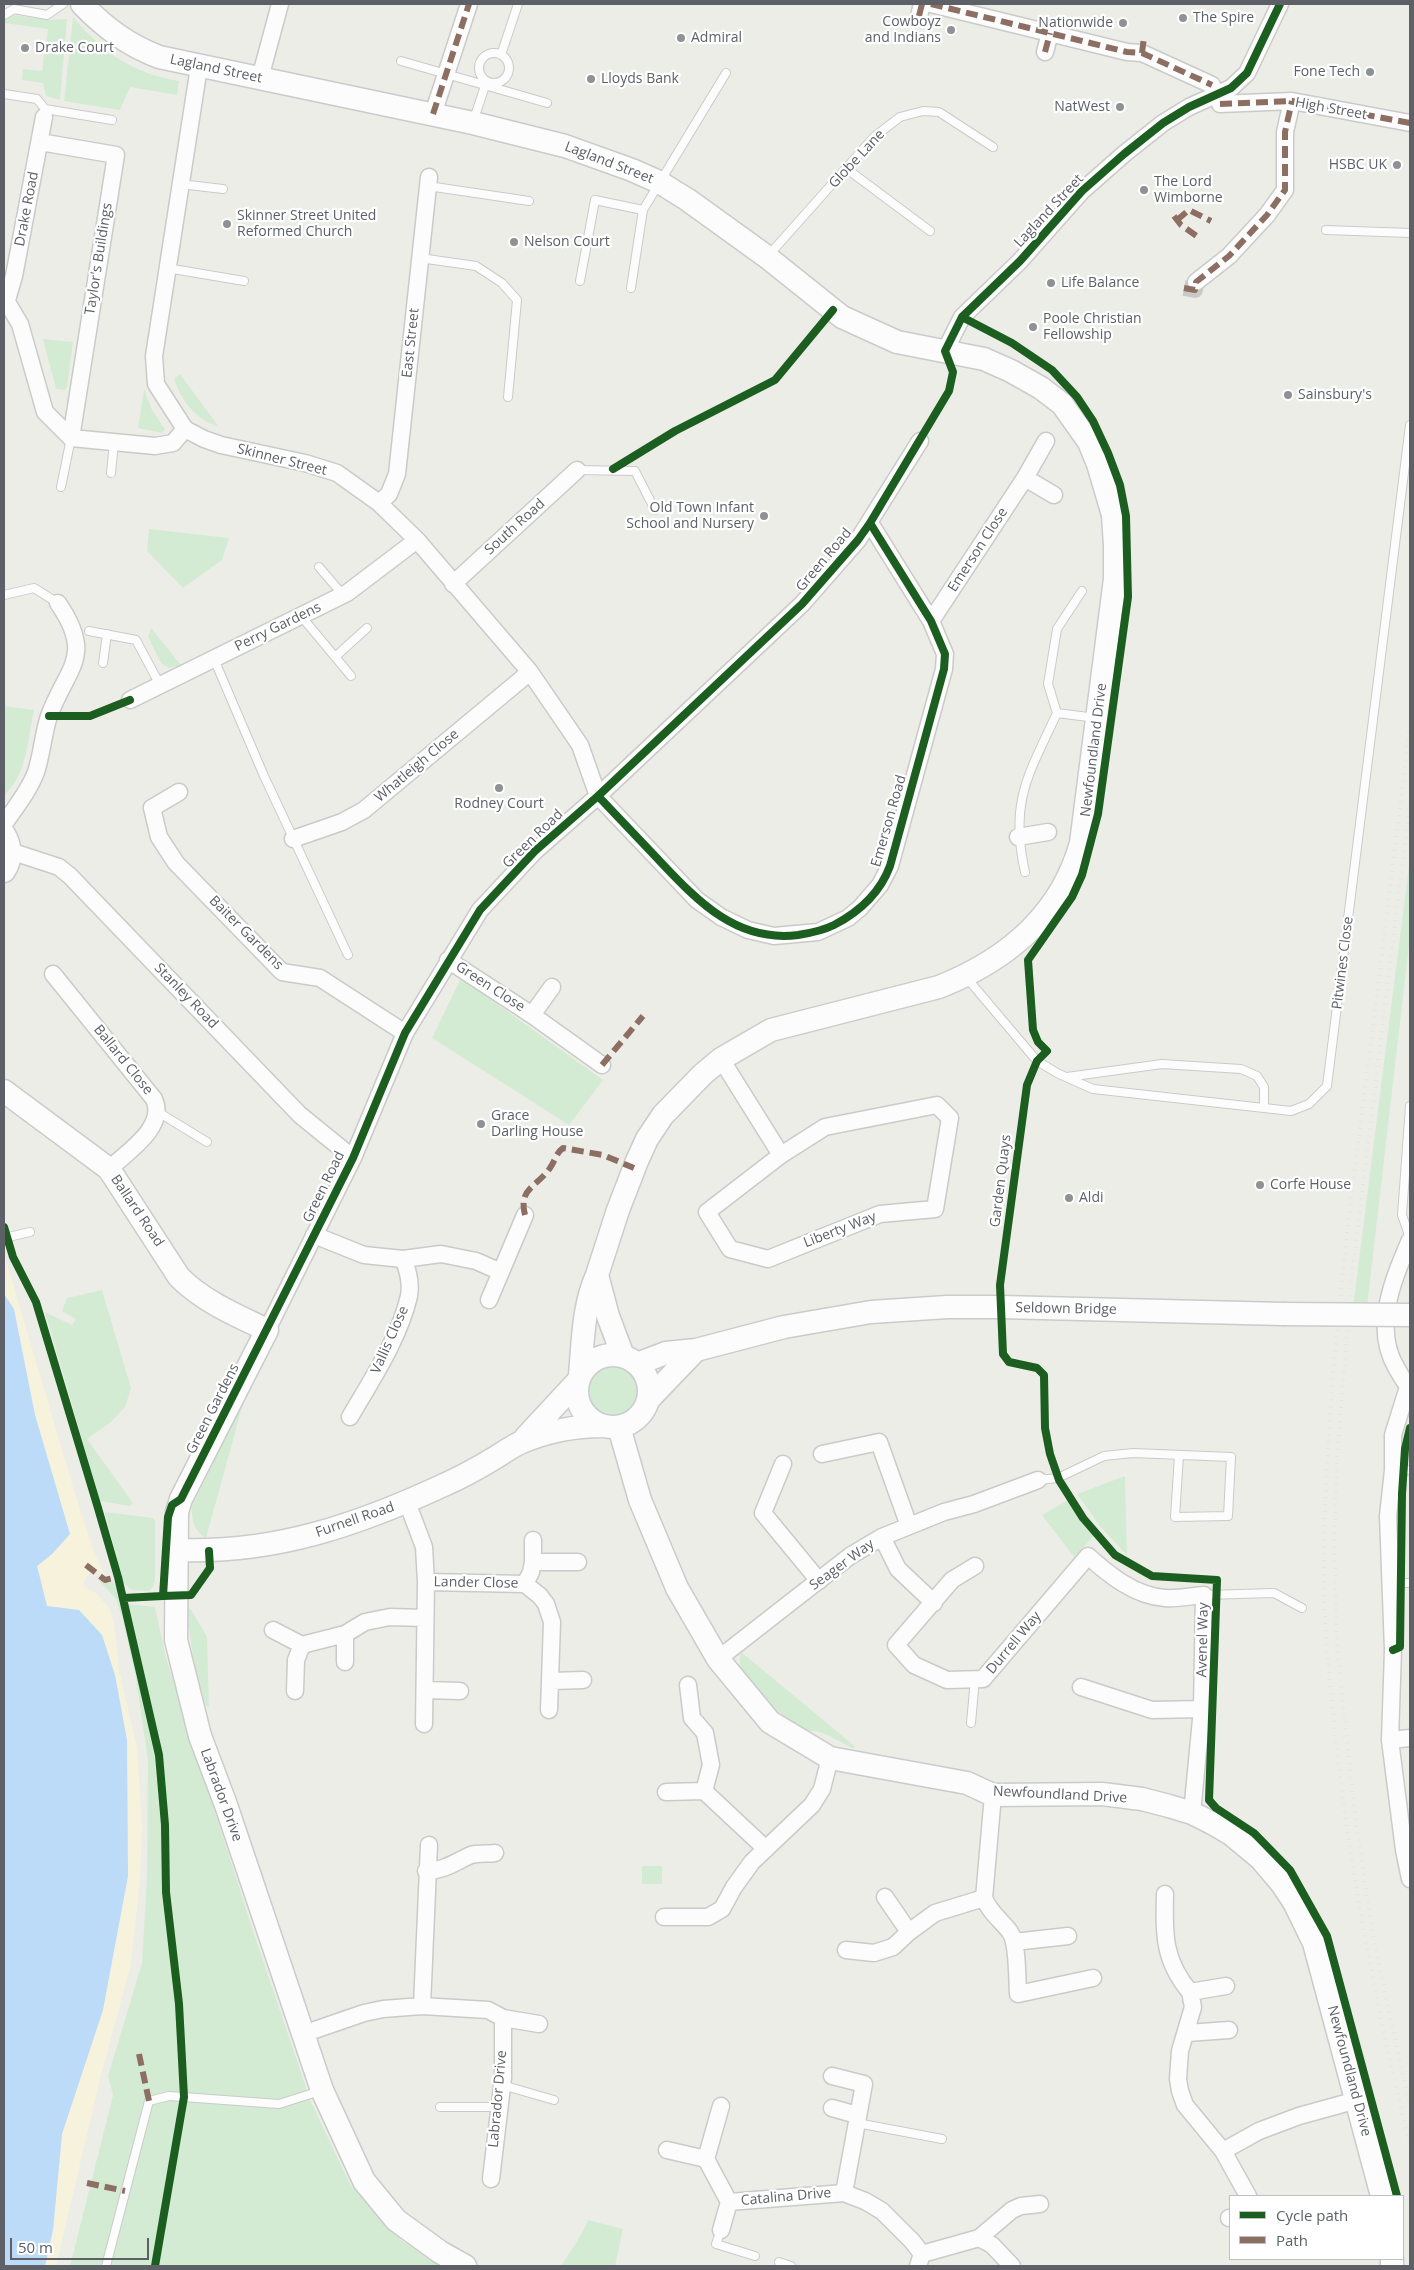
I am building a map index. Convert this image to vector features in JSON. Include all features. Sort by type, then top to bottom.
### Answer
[{"type":"street","name":"Lagland Street","points":[[82,4],[115,36],[136,48],[159,57],[199,67],[473,123],[564,146],[632,170],[659,182],[767,257],[842,317],[897,342],[945,351],[962,317],[1020,261],[1082,191],[1163,123],[1189,106],[1216,95]]},
{"type":"street","points":[[260,78],[280,4]]},
{"type":"street","points":[[433,114],[469,4]]},
{"type":"street","name":"High Street","points":[[931,4],[1127,52],[1143,45],[1216,95],[1292,101],[1410,123]]},
{"type":"street","points":[[1216,95],[1239,82],[1247,73],[1280,4]]},
{"type":"street","points":[[1045,52],[1050,33]]},
{"type":"street","points":[[5,299],[20,324],[45,412],[71,438],[156,446],[173,443],[185,429],[156,384],[154,356],[199,67]]},
{"type":"street","points":[[1196,282],[1228,256],[1267,215],[1285,190],[1285,132],[1292,101]]},
{"type":"street","name":"Drake Road","points":[[5,299],[14,276],[44,113]]},
{"type":"street","name":"Taylor's Buildings","points":[[40,142],[116,155],[71,438]]},
{"type":"street","name":"East Street","points":[[380,503],[389,494],[397,474],[428,181]]},
{"type":"street","name":"Newfoundland Drive","points":[[945,351],[984,359],[1011,371],[1041,388],[1062,404],[1089,442],[1098,464],[1113,515],[1115,579],[1082,843],[1074,867],[1064,888],[1038,923],[1000,956],[966,977],[939,987],[799,1021],[771,1030],[721,1059],[702,1074],[681,1095],[663,1116],[647,1140],[637,1161],[618,1210],[597,1275],[589,1292],[585,1314],[578,1401],[581,1409],[594,1422],[611,1426],[677,1588],[718,1659],[770,1722],[830,1758],[967,1783],[993,1794],[1102,1794],[1142,1799],[1192,1813],[1212,1822],[1249,1849],[1282,1884],[1294,1902],[1314,1943],[1382,2195]]},
{"type":"street","name":"Skinner Street","points":[[185,429],[221,445],[305,463],[337,474],[380,503],[417,540],[452,584],[530,672],[580,745],[598,796]]},
{"type":"street","name":"Green Road","points":[[267,1330],[353,1158],[405,1033],[480,910],[535,851],[598,796],[802,604],[858,540],[920,441]]},
{"type":"street","name":"Emerson Close","points":[[930,621],[1025,478],[1046,441]]},
{"type":"street","name":"South Road","points":[[452,584],[577,470]]},
{"type":"street","points":[[1025,478],[1054,495]]},
{"type":"street","name":"Emerson Road","points":[[598,796],[697,900],[721,917],[748,930],[774,936],[807,934],[828,928],[848,918],[865,903],[880,885],[890,866],[944,669],[945,654],[930,621],[870,523]]},
{"type":"street","name":"Perry Gardens","points":[[130,700],[343,595],[417,540]]},
{"type":"street","points":[[4,824],[35,774],[49,716],[75,664],[76,646],[72,627],[58,603]]},
{"type":"street","name":"Whatleigh Close","points":[[293,839],[342,822],[364,810],[530,672]]},
{"type":"street","name":"Baiter Gardens","points":[[178,792],[152,808],[159,837],[176,863],[282,972],[320,978],[405,1033]]},
{"type":"street","points":[[1018,837],[1048,832]]},
{"type":"street","name":"Stanley Road","points":[[6,852],[59,868],[70,876],[300,1115],[353,1158]]},
{"type":"street","name":"Green Close","points":[[448,960],[532,1015],[602,1065]]},
{"type":"street","name":"Ballard Close","points":[[53,974],[154,1099],[158,1112],[150,1131],[109,1169]]},
{"type":"street","name":"Green Close","points":[[532,1015],[552,987]]},
{"type":"street","points":[[721,1059],[781,1155]]},
{"type":"street","name":"Ballard Road","points":[[4,1091],[109,1169],[185,1283],[202,1298],[267,1330]]},
{"type":"street","name":"Liberty Way","points":[[937,1105],[950,1118],[935,1209],[880,1214],[768,1259],[730,1249],[707,1212],[781,1155],[825,1128],[937,1105]]},
{"type":"street","points":[[489,1300],[525,1215]]},
{"type":"street","points":[[314,1235],[364,1255],[403,1259],[441,1254],[476,1261],[501,1272]]},
{"type":"street","points":[[1410,1239],[1393,1278],[1385,1316],[1390,1357],[1409,1387],[1393,1435],[1393,1470],[1388,1516],[1393,1650],[1390,1740],[1404,1850],[1410,1879]]},
{"type":"street","name":"Vallis Close","points":[[350,1416],[395,1334],[409,1295],[408,1270],[403,1259]]},
{"type":"street","points":[[597,1275],[608,1316],[630,1360],[647,1380],[648,1400]]},
{"type":"street","name":"Seldown Bridge","points":[[630,1360],[666,1353],[696,1350],[784,1327],[871,1312],[899,1310],[1001,1307],[1410,1315]]},
{"type":"street","name":"Green Gardens","points":[[176,1550],[177,1512],[181,1499],[267,1330]]},
{"type":"street","points":[[611,1426],[637,1418],[648,1400],[696,1350]]},
{"type":"street","points":[[579,1378],[591,1362],[606,1355],[630,1360]]},
{"type":"street","name":"Furnell Road","points":[[520,1442],[543,1421],[579,1378]]},
{"type":"street","name":"Furnell Road","points":[[176,1550],[209,1551],[264,1546],[308,1536],[345,1525],[407,1502],[448,1483],[520,1442],[544,1434],[580,1426],[611,1426]]},
{"type":"street","points":[[822,1454],[880,1442],[909,1526]]},
{"type":"street","points":[[783,1464],[763,1513],[819,1580]]},
{"type":"street","name":"Seager Way","points":[[718,1659],[850,1556],[882,1537],[944,1512],[974,1504],[1038,1480]]},
{"type":"street","name":"Lander Close","points":[[407,1502],[424,1547],[426,1582],[426,1690],[424,1724]]},
{"type":"street","points":[[882,1537],[898,1569],[934,1603]]},
{"type":"street","name":"Lander Close","points":[[525,1584],[531,1572],[533,1562],[533,1540]]},
{"type":"street","name":"Labrador Drive","points":[[176,1550],[176,1640],[200,1736],[226,1805],[322,2090],[364,2181],[396,2220],[440,2252],[465,2266]]},
{"type":"street","name":"Durrell Way","points":[[975,1566],[952,1580],[896,1645],[914,1665],[947,1680],[983,1679],[1088,1556]]},
{"type":"street","name":"Avenel Way","points":[[1088,1556],[1109,1575],[1140,1592],[1164,1598],[1204,1595],[1202,1709],[1192,1813]]},
{"type":"street","name":"Lander Close","points":[[533,1562],[578,1562]]},
{"type":"street","name":"Lander Close","points":[[426,1582],[525,1584],[540,1596],[550,1613],[552,1622],[549,1710]]},
{"type":"street","points":[[273,1630],[302,1645],[345,1634],[365,1622],[390,1617],[425,1618]]},
{"type":"street","points":[[345,1634],[345,1662]]},
{"type":"street","points":[[295,1690],[296,1660],[302,1645]]},
{"type":"street","points":[[551,1681],[583,1680]]},
{"type":"street","points":[[688,1685],[692,1718],[706,1733],[711,1765],[704,1791]]},
{"type":"street","points":[[1081,1687],[1152,1710],[1202,1709]]},
{"type":"street","points":[[426,1690],[460,1692]]},
{"type":"street","points":[[1390,1740],[1410,1738]]},
{"type":"street","points":[[664,1918],[708,1917],[722,1909],[738,1881],[752,1862],[812,1805],[822,1789],[830,1758]]},
{"type":"street","points":[[666,1792],[704,1791],[766,1850]]},
{"type":"street","points":[[993,1794],[984,1898],[988,1909],[1011,1933],[1014,1942],[1018,1994],[1093,1978]]},
{"type":"street","points":[[422,2006],[426,1871],[429,1845]]},
{"type":"street","points":[[426,1871],[438,1871],[472,1855],[495,1853]]},
{"type":"street","points":[[1165,1894],[1164,1934],[1168,1953],[1173,1969],[1190,1992],[1193,2008],[1180,2051],[1178,2065],[1180,2091],[1185,2104],[1223,2151],[1247,2195]]},
{"type":"street","points":[[885,1897],[909,1932]]},
{"type":"street","points":[[846,1950],[874,1953],[893,1947],[909,1932],[935,1913],[984,1898]]},
{"type":"street","points":[[1014,1942],[1068,1936]]},
{"type":"street","points":[[1190,1992],[1226,1986]]},
{"type":"street","points":[[303,2034],[364,2013],[422,2006],[488,2010],[503,2018],[539,2024]]},
{"type":"street","name":"Labrador Drive","points":[[491,2179],[502,2084],[503,2018]]},
{"type":"street","points":[[1187,2033],[1229,2030]]},
{"type":"street","name":"Catalina Drive","points":[[832,2076],[864,2084],[844,2193]]},
{"type":"street","points":[[1223,2151],[1259,2131],[1300,2116],[1357,2100]]},
{"type":"street","points":[[667,2150],[706,2159],[721,2106]]},
{"type":"street","points":[[832,2108],[857,2119]]},
{"type":"street","name":"Catalina Drive","points":[[706,2159],[729,2202],[721,2230]]},
{"type":"street","name":"Catalina Drive","points":[[729,2202],[844,2193],[865,2201],[882,2212],[912,2240],[920,2260],[979,2238],[1012,2210],[1021,2206],[1040,2204]]},
{"type":"street","points":[[979,2238],[992,2245],[1012,2266]]},
{"type":"lane","points":[[4,15],[14,9],[47,15],[63,4]]},
{"type":"lane","points":[[501,54],[518,4]]},
{"type":"lane","points":[[473,123],[486,83],[480,73],[482,58],[490,53],[501,54]]},
{"type":"lane","points":[[486,83],[500,81],[507,74],[508,65],[501,54]]},
{"type":"lane","points":[[401,61],[445,74],[486,83],[547,103]]},
{"type":"lane","points":[[631,288],[643,210],[726,73]]},
{"type":"lane","points":[[4,94],[37,99],[44,113],[112,120]]},
{"type":"lane","name":"Globe Lane","points":[[767,257],[874,137],[900,118],[923,111],[939,112],[993,147]]},
{"type":"lane","points":[[847,169],[930,232]]},
{"type":"lane","points":[[428,181],[529,201]]},
{"type":"lane","points":[[180,184],[224,189]]},
{"type":"lane","points":[[580,281],[595,200],[643,210]]},
{"type":"lane","points":[[1326,230],[1410,233]]},
{"type":"lane","points":[[420,258],[476,266],[502,283],[517,300],[508,397]]},
{"type":"lane","points":[[167,268],[244,281]]},
{"type":"lane","name":"Pitwines Close","points":[[966,977],[1037,1062],[1093,1089],[1291,1111],[1309,1104],[1327,1086],[1410,425]]},
{"type":"lane","points":[[61,487],[71,438]]},
{"type":"lane","points":[[111,474],[114,442]]},
{"type":"lane","points":[[577,470],[635,471],[655,510]]},
{"type":"lane","points":[[319,567],[343,595]]},
{"type":"lane","points":[[4,595],[34,588],[58,603]]},
{"type":"lane","points":[[1025,872],[1018,837],[1018,814],[1023,789],[1057,713],[1048,684],[1057,629],[1082,591]]},
{"type":"lane","points":[[302,616],[351,676]]},
{"type":"lane","points":[[335,657],[367,628]]},
{"type":"lane","points":[[89,631],[136,640],[160,685]]},
{"type":"lane","points":[[103,663],[107,634]]},
{"type":"lane","points":[[214,659],[293,839],[348,955]]},
{"type":"lane","points":[[1057,713],[1098,718]]},
{"type":"lane","points":[[1065,1077],[1162,1064],[1241,1069],[1257,1076],[1264,1087],[1264,1108]]},
{"type":"lane","points":[[1410,1106],[1402,1215],[1410,1239]]},
{"type":"lane","points":[[158,1112],[207,1142]]},
{"type":"lane","points":[[4,1238],[30,1232]]},
{"type":"lane","points":[[1038,1480],[1058,1478],[1104,1456],[1133,1452],[1231,1457],[1228,1516],[1175,1517],[1179,1455]]},
{"type":"lane","points":[[1393,1470],[1410,1470]]},
{"type":"lane","points":[[1391,1583],[1410,1583]]},
{"type":"lane","points":[[1204,1595],[1274,1593],[1302,1608]]},
{"type":"lane","points":[[971,1723],[975,1679]]},
{"type":"lane","points":[[502,2084],[554,2100]]},
{"type":"lane","points":[[106,2266],[149,2100],[168,2096],[279,2104],[322,2090]]},
{"type":"lane","points":[[440,2107],[499,2107]]},
{"type":"lane","points":[[857,2119],[942,2139]]},
{"type":"lane","points":[[721,2230],[716,2244],[755,2256]]},
{"type":"lane","points":[[779,2262],[791,2266]]},
{"type":"green space","points":[[14,15],[49,20],[67,19],[60,100],[46,96],[43,83],[22,80],[23,69],[42,71],[48,29],[4,23],[4,21]]},
{"type":"green space","points":[[73,17],[96,41],[120,60],[147,73],[179,81],[177,95],[130,87],[120,110],[64,101]]},
{"type":"green space","points":[[43,339],[73,342],[67,387],[64,390],[56,389]]},
{"type":"green space","points":[[180,374],[219,427],[211,424],[190,409],[174,379]]},
{"type":"green space","points":[[144,389],[152,410],[165,429],[162,433],[138,428]]},
{"type":"green space","points":[[149,529],[229,538],[222,560],[183,588],[147,551]]},
{"type":"green space","points":[[151,628],[181,665],[169,668],[161,663],[148,637]]},
{"type":"green space","points":[[4,706],[34,710],[22,767],[18,778],[4,795]]},
{"type":"green space","points":[[1410,858],[1410,937],[1366,1315],[1352,1315]]},
{"type":"green space","points":[[461,978],[603,1080],[569,1125],[432,1038]]},
{"type":"green space","points":[[102,1290],[131,1388],[125,1407],[111,1422],[87,1439],[133,1503],[130,1506],[100,1501],[45,1312],[72,1325],[76,1319],[62,1311],[67,1298]]},
{"type":"green space","points":[[608,1364],[618,1364],[628,1368],[636,1376],[640,1391],[636,1406],[628,1414],[618,1418],[608,1418],[598,1414],[590,1406],[586,1396],[586,1386],[590,1376],[598,1368]]},
{"type":"green space","points":[[244,1400],[206,1538],[194,1525],[192,1506]]},
{"type":"green space","points":[[1125,1476],[1127,1555],[1100,1526],[1077,1494]]},
{"type":"green space","points":[[1068,1500],[1094,1536],[1074,1557],[1042,1515]]},
{"type":"green space","points":[[105,1512],[153,1518],[155,1521],[155,1581],[149,1591],[132,1590],[123,1583]]},
{"type":"green space","points":[[95,1576],[106,1583],[113,1582],[128,1604],[155,1607],[166,1658],[253,1931],[311,2102],[350,2184],[402,2241],[444,2266],[70,2266],[113,2095],[108,2076],[142,1963],[147,1878],[148,1760],[136,1679],[123,1620],[116,1599]]},
{"type":"green space","points":[[185,1607],[191,1609],[207,1637],[209,1707],[206,1706],[195,1670],[189,1629],[185,1625]]},
{"type":"green space","points":[[741,1652],[856,1747],[852,1748],[820,1732],[807,1730],[795,1724],[777,1710],[739,1668]]},
{"type":"green space","points":[[642,1866],[662,1866],[662,1884],[642,1884]]},
{"type":"green space","points":[[588,2220],[623,2229],[615,2266],[561,2266],[579,2238]]},
{"type":"sand","points":[[4,1254],[78,1504],[94,1552],[105,1575],[93,1567],[84,1581],[84,1587],[95,1592],[109,1608],[114,1623],[119,1670],[137,1748],[142,1825],[140,1878],[131,1964],[101,2075],[56,2266],[45,2266],[53,2230],[62,2134],[103,2010],[128,1876],[127,1740],[115,1675],[79,1611],[47,1606],[37,1566],[52,1554],[70,1534],[35,1415],[14,1309],[4,1294]]},
{"type":"water","points":[[4,1294],[14,1309],[35,1415],[70,1534],[52,1554],[37,1566],[47,1606],[79,1610],[102,1635],[115,1675],[127,1740],[128,1876],[103,2010],[62,2134],[53,2230],[45,2266],[4,2266]]},
{"type":"tunnel","points":[[1184,288],[1195,290],[1196,282]]},
{"type":"railway","points":[[1410,725],[1355,1171],[1335,1351],[1327,1471],[1324,1592],[1332,1705],[1349,1845],[1376,1996],[1410,2146]]},
{"type":"railway","points":[[1410,802],[1351,1284],[1337,1460],[1334,1538],[1337,1646],[1356,1824],[1375,1947],[1410,2107]]},
{"type":"marked path","points":[[433,114],[469,4]]},
{"type":"marked path","points":[[919,16],[922,4]]},
{"type":"marked path","points":[[931,4],[1127,52],[1142,53],[1212,85]]},
{"type":"marked path","points":[[1045,52],[1050,33]]},
{"type":"marked path","points":[[1142,53],[1144,37]]},
{"type":"marked path","points":[[1220,104],[1292,101],[1410,123]]},
{"type":"marked path","points":[[1184,288],[1195,290],[1196,282],[1229,256],[1267,215],[1285,190],[1285,132],[1292,101]]},
{"type":"marked path","points":[[1177,220],[1189,210],[1211,221]]},
{"type":"marked path","points":[[1174,216],[1181,225],[1198,237]]},
{"type":"marked path","points":[[602,1065],[643,1016]]},
{"type":"marked path","points":[[525,1215],[524,1199],[526,1193],[545,1174],[563,1148],[603,1155],[634,1168]]},
{"type":"marked path","points":[[86,1565],[105,1580],[118,1577]]},
{"type":"marked path","points":[[139,2054],[149,2101]]},
{"type":"marked path","points":[[87,2183],[125,2191]]},
{"type":"cycle path","points":[[123,1598],[163,1596],[168,1517],[172,1505],[181,1499],[353,1158],[405,1033],[480,910],[535,851],[598,796],[802,604],[858,540],[870,523],[949,391],[953,372],[945,351],[962,317],[1020,261],[1082,191],[1124,154],[1163,123],[1189,107],[1231,88],[1247,73],[1280,4]]},
{"type":"cycle path","points":[[613,469],[675,431],[775,380],[833,310]]},
{"type":"cycle path","name":"Garden Quays","points":[[962,317],[1012,343],[1052,370],[1077,397],[1093,421],[1108,453],[1120,485],[1126,516],[1128,597],[1098,814],[1082,875],[1072,897],[1028,960],[1033,1030],[1038,1042],[1047,1051],[1037,1061],[1027,1085],[1000,1285],[1003,1354],[1009,1362],[1037,1368],[1044,1375],[1045,1428],[1050,1454],[1059,1480],[1083,1518],[1115,1555],[1152,1576],[1217,1580],[1209,1800],[1216,1808],[1254,1833],[1290,1870],[1327,1936],[1397,2195]]},
{"type":"cycle path","points":[[598,796],[685,887],[701,902],[735,925],[754,932],[775,936],[798,935],[834,925],[868,901],[881,885],[890,866],[944,669],[945,654],[931,621],[870,523]]},
{"type":"cycle path","points":[[49,716],[90,716],[130,700]]},
{"type":"cycle path","points":[[4,1227],[13,1257],[36,1302],[98,1508],[118,1577],[159,1755],[165,1825],[166,1892],[179,2004],[184,2097],[155,2266]]},
{"type":"cycle path","points":[[1393,1650],[1400,1647],[1402,1494],[1405,1449],[1410,1428]]},
{"type":"cycle path","points":[[163,1596],[191,1595],[210,1568],[209,1551]]},
{"type":"place","name":"The Spire","points":[[1183,18]]},
{"type":"place","name":"Nationwide","points":[[1123,23]]},
{"type":"place","name":"Cowboyz and Indians","points":[[951,30]]},
{"type":"place","name":"Admiral","points":[[681,38]]},
{"type":"place","name":"Drake Court","points":[[25,48]]},
{"type":"place","name":"Fone Tech","points":[[1370,72]]},
{"type":"place","name":"Lloyds Bank","points":[[591,79]]},
{"type":"place","name":"NatWest","points":[[1120,107]]},
{"type":"place","name":"HSBC UK","points":[[1397,165]]},
{"type":"place","name":"The Lord Wimborne","points":[[1144,190]]},
{"type":"place","name":"Skinner Street United Reformed Church","points":[[227,224]]},
{"type":"place","name":"Nelson Court","points":[[514,242]]},
{"type":"place","name":"Life Balance","points":[[1051,283]]},
{"type":"place","name":"Poole Christian Fellowship","points":[[1033,327]]},
{"type":"place","name":"Sainsbury's","points":[[1288,395]]},
{"type":"place","name":"Old Town Infant School and Nursery","points":[[764,516]]},
{"type":"place","name":"Rodney Court","points":[[499,788]]},
{"type":"place","name":"Grace Darling House","points":[[481,1124]]},
{"type":"place","name":"Corfe House","points":[[1260,1185]]},
{"type":"place","name":"Aldi","points":[[1069,1198]]}]
